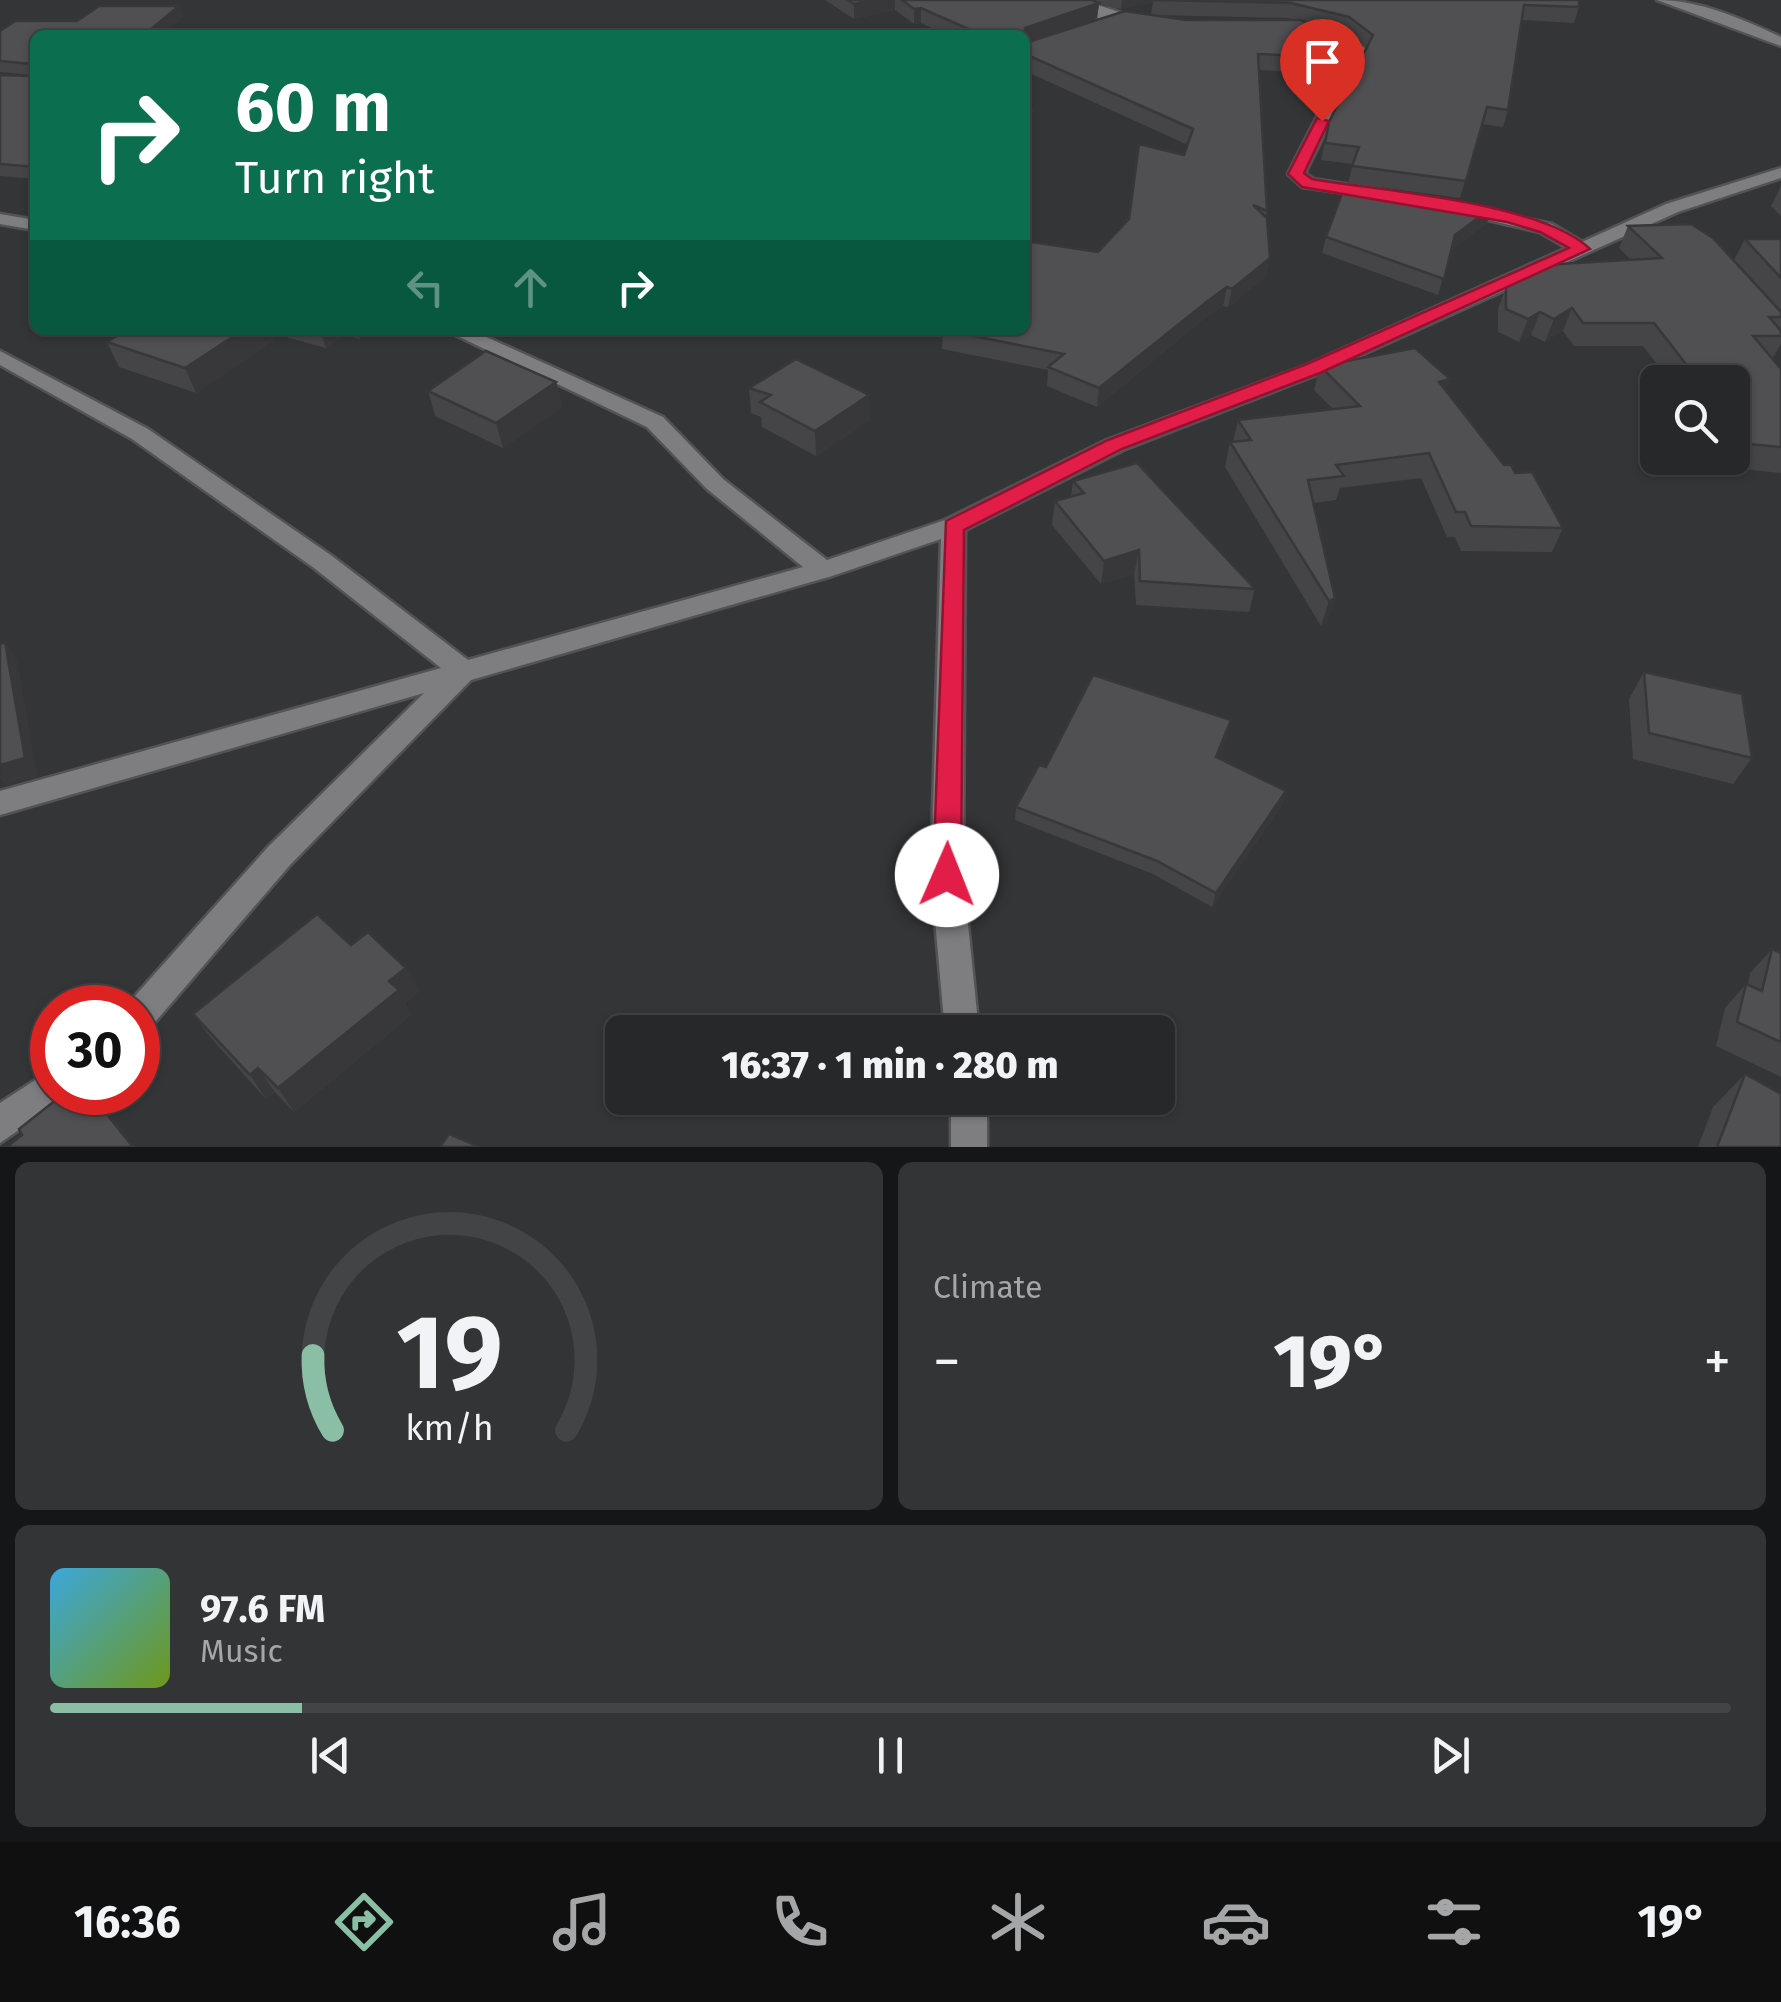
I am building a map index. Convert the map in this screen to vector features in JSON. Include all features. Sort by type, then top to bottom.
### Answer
[{"type":"street","points":[[1071,0],[1120,20],[1165,25]]},
{"type":"street","points":[[1664,0],[1737,22],[1781,42]]},
{"type":"street","points":[[1088,31],[1154,6]]},
{"type":"street","points":[[1296,29],[1339,36],[1359,49],[1296,174],[1308,183],[1400,197]]},
{"type":"street","points":[[0,804],[824,570],[953,526],[1115,445],[1314,368],[1582,249],[1781,173]]},
{"type":"street","points":[[1436,204],[1546,228],[1582,249]]},
{"type":"street","points":[[0,219],[30,224]]},
{"type":"street","points":[[466,335],[655,422],[715,484],[824,570]]},
{"type":"street","points":[[0,357],[140,434],[324,562],[462,671]]},
{"type":"street","points":[[953,526],[947,875],[960,1015]]},
{"type":"street","points":[[160,992],[279,856],[462,671]]},
{"type":"street","points":[[0,1125],[30,1102]]},
{"type":"street","points":[[969,1115],[969,1147]]},
{"type":"building","points":[[902,0],[1099,3],[1025,30],[971,30],[921,8],[914,9]]},
{"type":"building","points":[[1153,0],[1579,0],[1579,7],[1524,5],[1508,110],[1487,107],[1466,181],[1352,166],[1359,147],[1325,143],[1329,122],[1373,35],[1349,17],[1291,3]]},
{"type":"building","points":[[99,6],[179,6],[150,30],[30,30],[30,64],[0,61],[0,31],[15,21],[77,21]]},
{"type":"building","points":[[1125,11],[1186,20],[1300,20],[1350,36],[1339,57],[1258,54],[1267,211],[1253,205],[1267,218],[1270,258],[1232,289],[1227,287],[1209,300],[1099,388],[1048,367],[1064,354],[968,335],[1030,335],[1030,242],[1098,252],[1129,219],[1139,144],[1184,155],[1193,129],[1030,56],[1030,41]]},
{"type":"building","points":[[0,75],[30,76],[30,167],[0,164]]},
{"type":"building","points":[[1345,185],[1493,207],[1455,235],[1444,279],[1326,237]]},
{"type":"building","points":[[1691,224],[1713,238],[1781,312],[1781,317],[1769,317],[1781,336],[1753,336],[1781,369],[1781,447],[1750,444],[1750,365],[1687,365],[1654,323],[1583,323],[1572,308],[1554,319],[1540,312],[1528,319],[1506,309],[1506,287],[1543,265],[1662,258],[1628,226]]},
{"type":"building","points":[[1745,239],[1781,239],[1781,278]]},
{"type":"building","points":[[119,335],[235,335],[185,368],[107,342]]},
{"type":"building","points":[[1415,348],[1450,379],[1439,382],[1504,465],[1511,465],[1515,473],[1532,472],[1563,528],[1471,526],[1465,512],[1456,512],[1429,453],[1336,465],[1344,476],[1308,480],[1335,598],[1329,601],[1230,442],[1251,440],[1238,420],[1360,406],[1320,366]]},
{"type":"building","points":[[486,351],[556,382],[496,423],[428,391]]},
{"type":"building","points":[[796,359],[869,395],[815,431],[760,402],[771,395],[749,388]]},
{"type":"building","points":[[1137,463],[1255,589],[1140,581],[1139,550],[1104,561],[1055,501],[1084,493],[1073,481]]},
{"type":"building","points":[[5,642],[25,758],[0,765],[0,644]]},
{"type":"building","points":[[1644,672],[1742,694],[1752,758],[1649,733]]},
{"type":"building","points":[[1093,675],[1231,720],[1216,757],[1286,791],[1216,893],[1157,861],[1016,807],[1039,765],[1046,767]]},
{"type":"building","points":[[317,914],[351,945],[368,932],[406,968],[389,981],[399,990],[278,1088],[258,1068],[250,1075],[193,1014]]},
{"type":"building","points":[[1772,949],[1781,953],[1781,1042],[1737,1022],[1746,984],[1762,991]]},
{"type":"building","points":[[1745,1074],[1781,1094],[1781,1147],[1717,1147]]},
{"type":"building","points":[[37,1115],[107,1115],[133,1147],[7,1147],[22,1135],[19,1129]]},
{"type":"building","points":[[449,1134],[480,1147],[440,1147]]},
{"type":"route","points":[[947,875],[953,526],[1115,445],[1314,368],[1582,249],[1546,228],[1510,217],[1308,183],[1296,174],[1322,121]]}]
